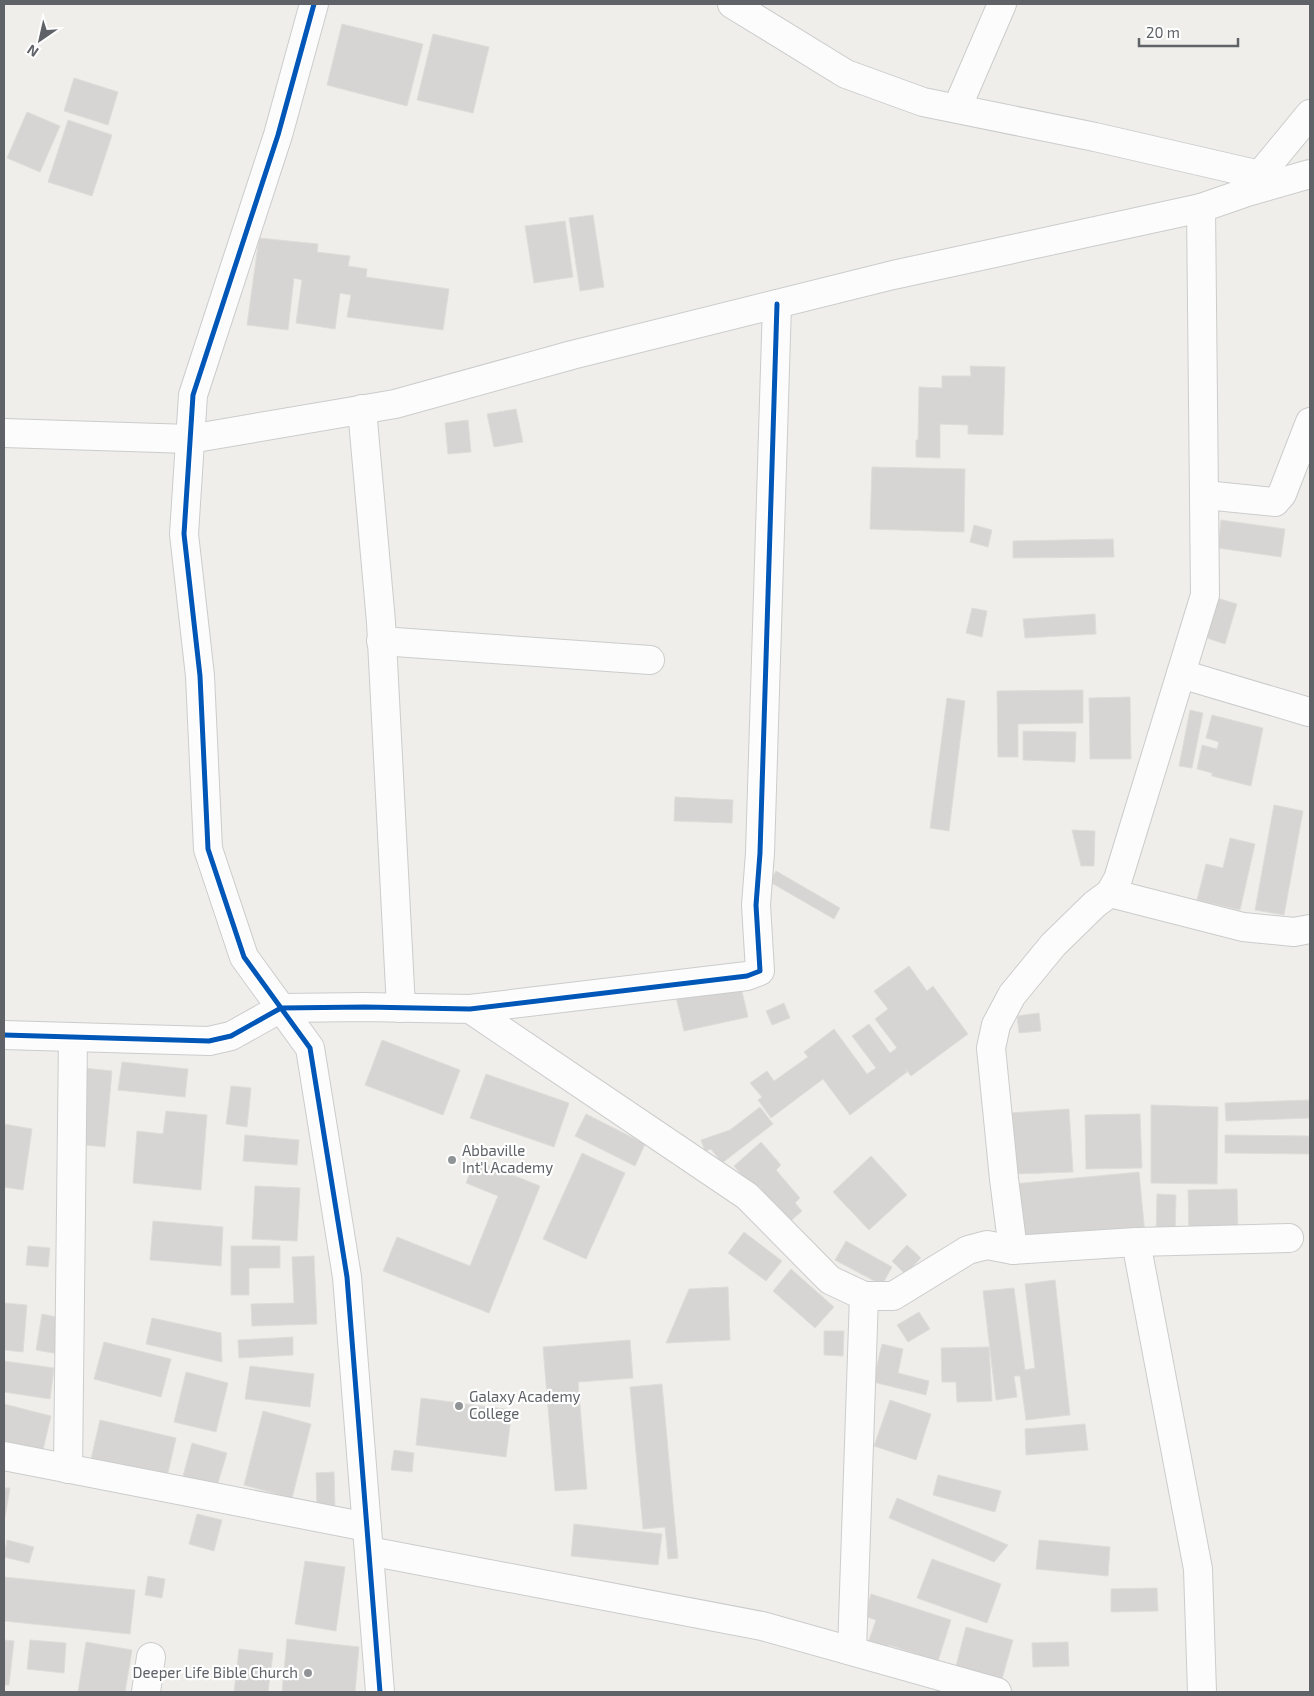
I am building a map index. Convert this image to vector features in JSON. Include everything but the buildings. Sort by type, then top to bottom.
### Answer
[{"type":"street","points":[[314,4],[278,136],[193,394],[184,534],[200,676],[208,850],[244,957],[310,1048],[347,1277],[380,1692]]},
{"type":"street","points":[[732,4],[846,74],[924,102],[1095,137],[1254,183]]},
{"type":"street","points":[[957,108],[1002,4]]},
{"type":"street","points":[[1254,183],[1310,114]]},
{"type":"street","points":[[4,433],[190,438],[395,404],[572,355],[893,275],[1201,208],[1254,183],[1310,174]]},
{"type":"street","points":[[1013,1250],[991,1048],[996,1025],[1012,995],[1053,945],[1095,904],[1110,894],[1118,879],[1205,595],[1201,208]]},
{"type":"street","points":[[4,1035],[209,1041],[231,1036],[281,1008],[470,1009],[747,976],[760,971],[756,905],[760,843],[777,304]]},
{"type":"street","points":[[362,409],[381,642],[401,1008]]},
{"type":"street","points":[[1205,495],[1275,502],[1282,494],[1310,422]]},
{"type":"street","points":[[381,642],[650,660]]},
{"type":"street","points":[[1181,674],[1309,712]]},
{"type":"street","points":[[1110,894],[1243,927],[1294,932],[1310,929]]},
{"type":"street","points":[[470,1009],[747,1196],[830,1280],[864,1296],[893,1296],[968,1250],[987,1245],[1013,1250],[1136,1242],[1289,1238]]},
{"type":"street","points":[[68,1469],[73,1037]]},
{"type":"street","points":[[1136,1242],[1198,1570],[1202,1692]]},
{"type":"street","points":[[852,1651],[864,1296]]},
{"type":"street","points":[[4,1456],[762,1626],[997,1692]]},
{"type":"street","points":[[146,1692],[150,1657]]},
{"type":"cycle path","points":[[314,4],[278,135],[193,395],[184,534],[200,676],[208,849],[244,957],[310,1048],[347,1277],[380,1692]]},
{"type":"cycle path","points":[[4,1035],[209,1041],[231,1036],[281,1008],[470,1009],[747,976],[760,971],[756,905],[760,853],[777,304]]},
{"type":"place","name":"Abbaville Int'l Academy","points":[[452,1160]]},
{"type":"place","name":"Galaxy Academy College","points":[[459,1406]]},
{"type":"place","name":"Deeper Life Bible Church","points":[[308,1673]]}]
